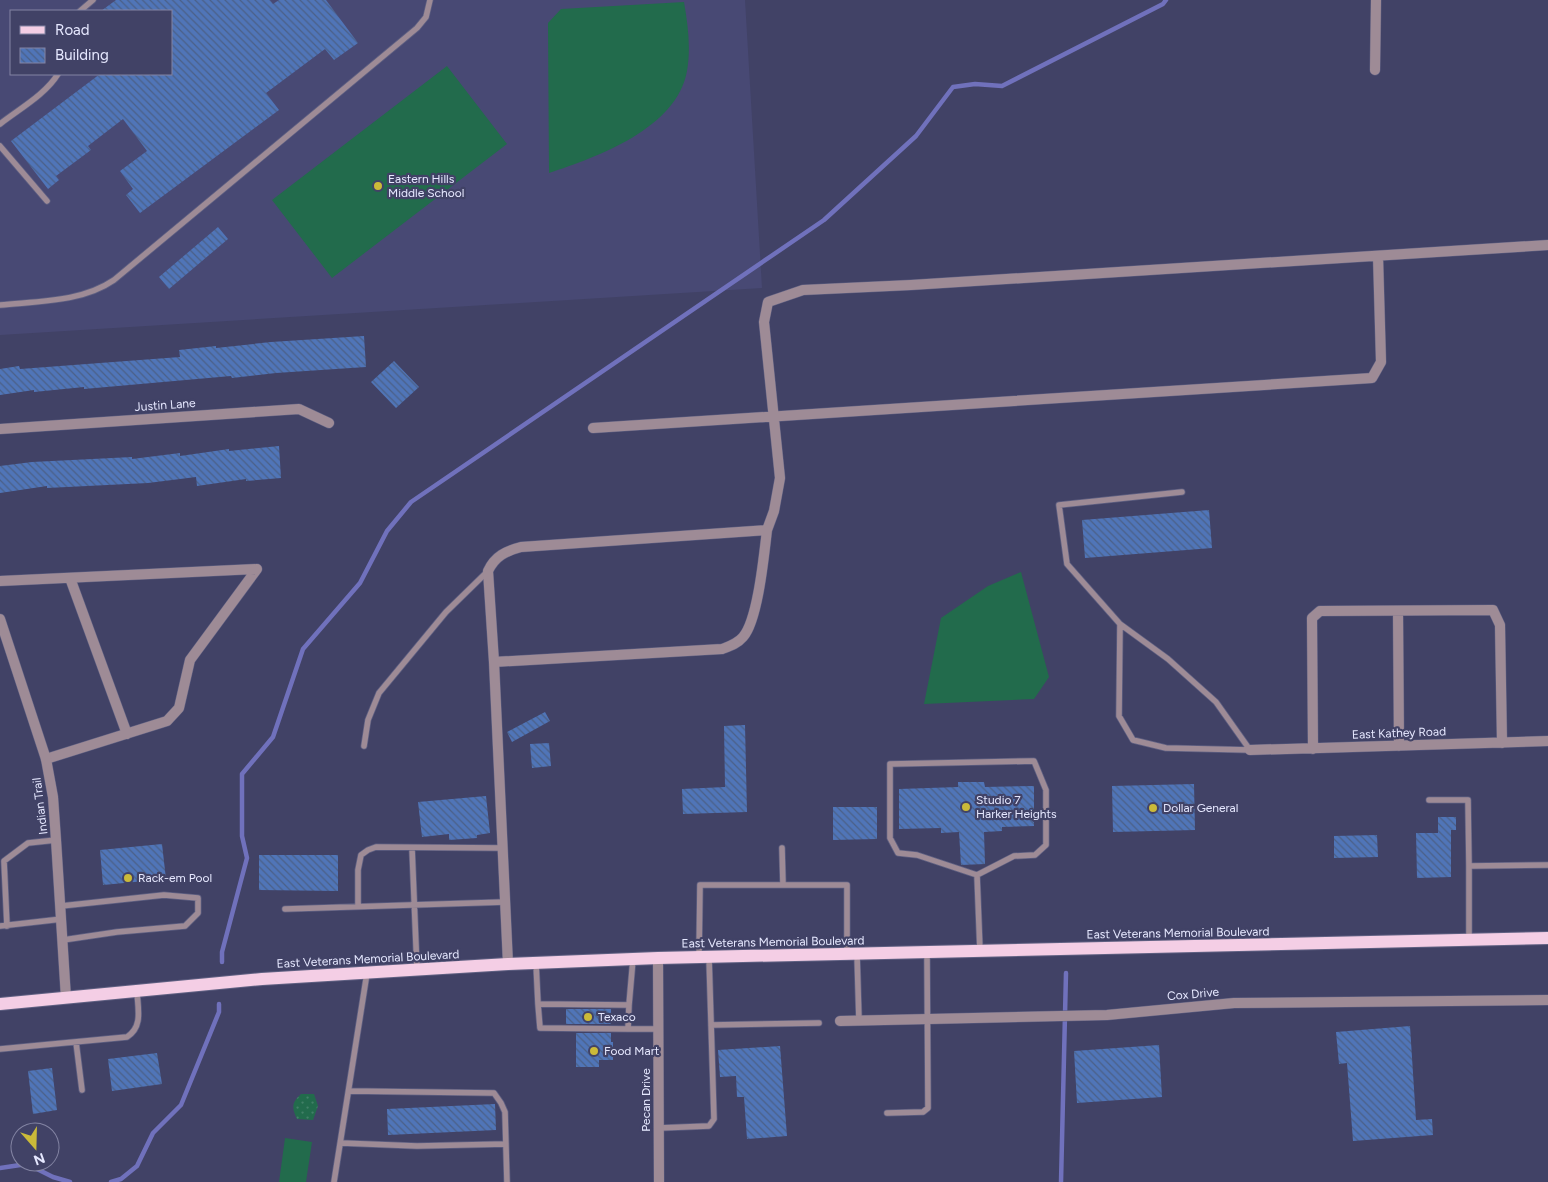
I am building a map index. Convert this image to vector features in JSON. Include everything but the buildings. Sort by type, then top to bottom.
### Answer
[{"type":"main road","name":"East Veterans Memorial Boulevard","points":[[0,1004],[262,979],[508,964],[658,958],[1548,938]]},
{"type":"street","points":[[1375,70],[1376,0]]},
{"type":"street","points":[[494,662],[722,649],[734,644],[746,634],[752,619],[761,578],[768,530],[774,511],[780,478],[764,322],[768,302],[803,290],[911,285],[1548,245]]},
{"type":"street","points":[[593,428],[1372,378],[1382,362],[1378,256]]},
{"type":"street","name":"Justin Lane","points":[[0,429],[299,409],[329,422]]},
{"type":"street","points":[[508,964],[488,571],[491,564],[502,553],[521,547],[768,530]]},
{"type":"street","points":[[0,581],[257,569],[190,660],[179,708],[167,721],[46,759]]},
{"type":"street","points":[[70,578],[127,734]]},
{"type":"street","points":[[1314,749],[1312,618],[1320,611],[1493,610],[1500,625],[1502,742]]},
{"type":"street","points":[[1398,611],[1400,746]]},
{"type":"street","name":"Indian Trail","points":[[0,619],[4,642],[46,759],[53,797],[66,998]]},
{"type":"street","name":"East Kathey Road","points":[[1250,750],[1548,741]]},
{"type":"street","name":"Pecan Drive","points":[[658,958],[659,1182]]},
{"type":"street","name":"Cox Drive","points":[[840,1021],[1107,1015],[1234,1003],[1548,1000]]},
{"type":"lane","points":[[81,10],[93,0]]},
{"type":"lane","points":[[0,305],[84,295],[102,288],[114,280],[417,28],[426,17],[430,0]]},
{"type":"lane","points":[[0,124],[44,90],[57,75]]},
{"type":"lane","points":[[0,146],[47,202]]},
{"type":"lane","points":[[1182,492],[1059,505],[1067,564],[1120,624],[1168,659],[1216,702],[1250,750]]},
{"type":"lane","points":[[364,746],[368,720],[379,693],[446,612],[488,571]]},
{"type":"lane","points":[[1120,624],[1119,716],[1133,740],[1166,748],[1250,750]]},
{"type":"lane","points":[[1034,761],[1046,790],[1046,845],[1035,855],[1014,856],[977,875],[917,855],[898,853],[890,838],[890,764],[1034,761]]},
{"type":"lane","points":[[1429,800],[1468,800],[1469,940]]},
{"type":"lane","points":[[7,926],[4,861],[28,843],[56,840]]},
{"type":"lane","points":[[358,906],[358,870],[361,855],[368,850],[376,847],[502,848]]},
{"type":"lane","points":[[412,848],[417,970]]},
{"type":"lane","points":[[782,848],[783,885]]},
{"type":"lane","points":[[1469,866],[1548,866]]},
{"type":"lane","points":[[977,875],[980,951]]},
{"type":"lane","points":[[659,1128],[709,1126],[714,1119],[711,1025],[704,957],[700,885],[847,885],[859,1021]]},
{"type":"lane","points":[[61,906],[164,895],[198,898],[198,913],[185,926],[117,932],[63,940]]},
{"type":"lane","points":[[285,909],[505,902]]},
{"type":"lane","points":[[0,926],[62,919]]},
{"type":"lane","points":[[888,1113],[923,1112],[928,1108],[927,953]]},
{"type":"lane","points":[[628,1029],[633,959]]},
{"type":"lane","points":[[536,963],[540,1028],[658,1029]]},
{"type":"lane","points":[[334,1182],[367,973]]},
{"type":"lane","points":[[0,1049],[127,1038],[134,1032],[138,1023],[137,991]]},
{"type":"lane","points":[[538,1004],[629,1006]]},
{"type":"lane","points":[[711,1025],[818,1023]]},
{"type":"lane","points":[[76,1042],[82,1090]]},
{"type":"lane","points":[[349,1091],[494,1093],[505,1112],[507,1182]]},
{"type":"lane","points":[[341,1143],[417,1146],[506,1144]]},
{"type":"shaded area","name":"Eastern Hills Middle School","points":[[0,0],[745,0],[762,288],[0,335]]},
{"type":"green space","points":[[684,2],[689,54],[687,71],[680,91],[668,109],[652,124],[612,149],[549,173],[548,23],[561,9]]},
{"type":"green space","points":[[447,66],[507,144],[332,278],[272,200]]},
{"type":"green space","points":[[1021,572],[1049,677],[1034,699],[924,704],[941,618],[988,586]]},
{"type":"green space","points":[[301,1094],[314,1094],[318,1106],[313,1120],[297,1119],[293,1106],[295,1100]]},
{"type":"green space","points":[[285,1138],[312,1142],[306,1182],[279,1182]]},
{"type":"waterway","points":[[222,962],[222,952],[247,858],[242,836],[242,774],[273,737],[303,649],[360,583],[387,531],[411,502],[824,220],[916,136],[953,87],[975,84],[1002,86],[1163,4],[1166,0]]},
{"type":"waterway","points":[[1061,1182],[1066,973]]},
{"type":"waterway","points":[[111,1182],[121,1179],[137,1166],[153,1133],[181,1105],[219,1012],[219,1004]]},
{"type":"waterway","points":[[0,1168],[27,1164],[53,1177],[70,1182]]},
{"type":"place","name":"Eastern Hills Middle School","points":[[378,186]]},
{"type":"place","name":"Studio 7 Harker Heights","points":[[966,807]]},
{"type":"place","name":"Dollar General","points":[[1153,808]]},
{"type":"place","name":"Rack-em Pool","points":[[128,878]]},
{"type":"place","name":"Texaco","points":[[588,1017]]},
{"type":"place","name":"Food Mart","points":[[594,1051]]}]
